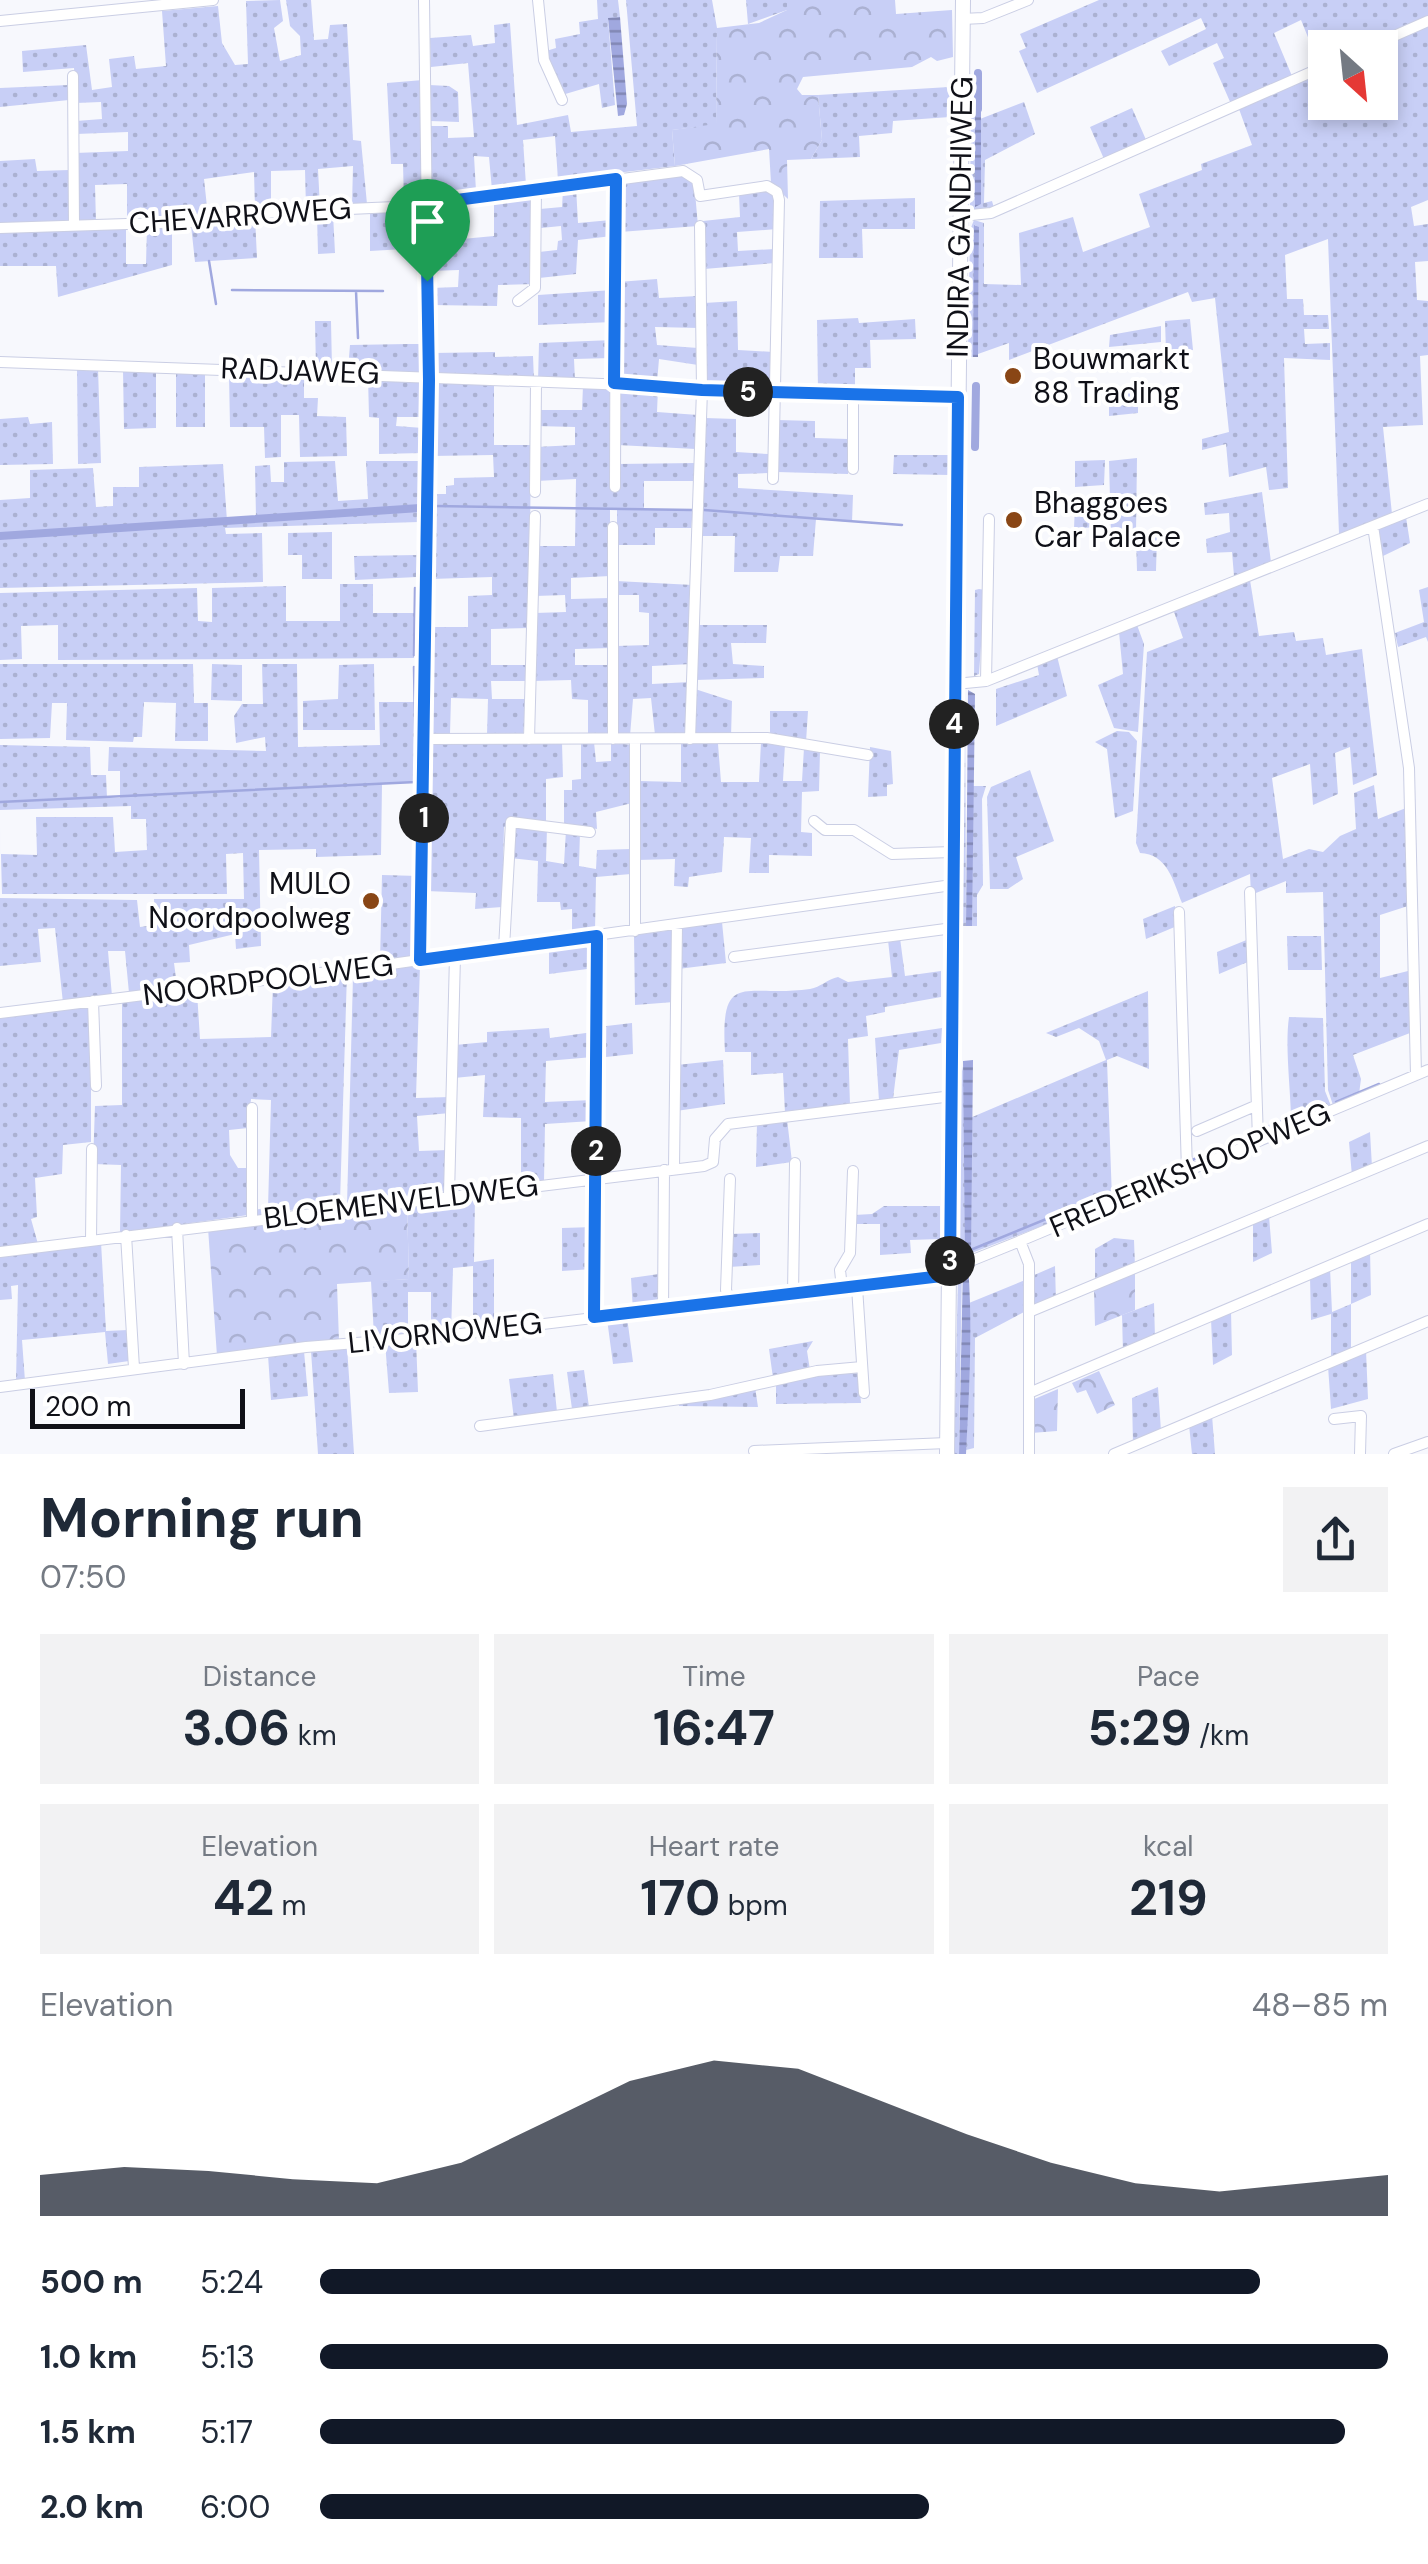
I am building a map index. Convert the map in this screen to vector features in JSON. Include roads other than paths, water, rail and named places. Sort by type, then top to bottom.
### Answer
[{"type":"main road","name":"INDIRA GANDHIWEG","points":[[947,1449],[953,1265],[952,852],[958,685],[962,0]]},
{"type":"street","points":[[0,21],[213,0]]},
{"type":"street","points":[[420,960],[429,380],[424,0]]},
{"type":"street","points":[[538,0],[542,54],[562,100]]},
{"type":"street","points":[[962,19],[983,18],[1028,0]]},
{"type":"street","points":[[1398,34],[1428,21]]},
{"type":"street","points":[[961,216],[991,213],[1308,73]]},
{"type":"street","points":[[72,76],[74,226]]},
{"type":"street","name":"CHEVARROWEG","points":[[0,228],[426,204],[683,170],[696,180],[700,196],[767,186],[777,192],[780,200],[775,393]]},
{"type":"street","points":[[615,487],[616,179]]},
{"type":"street","points":[[518,301],[536,288],[536,188]]},
{"type":"street","points":[[690,739],[702,390],[700,226]]},
{"type":"street","name":"RADJAWEG","points":[[0,362],[421,374],[429,380],[958,397]]},
{"type":"street","points":[[534,492],[536,384]]},
{"type":"street","points":[[773,479],[775,393]]},
{"type":"street","points":[[852,396],[852,469]]},
{"type":"street","points":[[958,685],[981,683],[1428,504]]},
{"type":"street","points":[[530,739],[535,516]]},
{"type":"street","points":[[981,683],[990,519]]},
{"type":"street","points":[[1372,526],[1409,768],[1422,1072]]},
{"type":"street","points":[[613,528],[613,739]]},
{"type":"street","points":[[426,739],[766,738],[868,754]]},
{"type":"street","points":[[635,739],[635,931]]},
{"type":"street","points":[[814,820],[824,830],[850,829],[871,838],[892,854],[952,852]]},
{"type":"street","points":[[504,948],[511,822],[590,832]]},
{"type":"street","name":"NOORDPOOLWEG","points":[[0,1012],[455,956],[952,884]]},
{"type":"street","points":[[1250,892],[1258,1140]]},
{"type":"street","points":[[1179,912],[1188,1170]]},
{"type":"street","points":[[663,1310],[677,925]]},
{"type":"street","points":[[734,957],[953,928]]},
{"type":"street","points":[[594,1317],[597,936]]},
{"type":"street","points":[[449,1194],[455,956]]},
{"type":"street","points":[[93,1002],[96,1086]]},
{"type":"street","name":"FREDERIKSHOOPWEG","points":[[953,1265],[1020,1241],[1422,1072]]},
{"type":"street","name":"BLOEMENVELDWEG","points":[[0,1252],[713,1162],[716,1139],[728,1124],[952,1096]]},
{"type":"street","points":[[1197,1131],[1256,1106]]},
{"type":"street","points":[[252,1108],[252,1219]]},
{"type":"street","points":[[1029,1312],[1428,1146]]},
{"type":"street","points":[[91,1240],[92,1148]]},
{"type":"street","points":[[793,1293],[795,1163]]},
{"type":"street","points":[[842,1288],[840,1270],[850,1253],[852,1171]]},
{"type":"street","points":[[730,1180],[726,1290],[730,1302]]},
{"type":"street","points":[[1029,1393],[1428,1224]]},
{"type":"street","points":[[177,1228],[184,1364]]},
{"type":"street","points":[[126,1235],[134,1368]]},
{"type":"street","points":[[1020,1241],[1030,1264],[1029,1454]]},
{"type":"street","name":"LIVORNOWEG","points":[[0,1387],[134,1368],[858,1286],[953,1265]]},
{"type":"street","points":[[858,1286],[864,1393]]},
{"type":"street","points":[[1114,1454],[1428,1321]]},
{"type":"street","points":[[480,1426],[710,1395],[817,1371],[862,1367]]},
{"type":"street","points":[[1334,1419],[1360,1416],[1360,1454]]},
{"type":"street","points":[[1394,1454],[1428,1442]]},
{"type":"street","points":[[754,1451],[947,1449]]},
{"type":"waterway","points":[[978,73],[978,109]]},
{"type":"waterway","points":[[209,261],[216,304]]},
{"type":"waterway","points":[[232,290],[383,291]]},
{"type":"waterway","points":[[356,291],[358,338]]},
{"type":"waterway","points":[[975,447],[976,386]]},
{"type":"waterway","points":[[435,506],[693,510]]},
{"type":"waterway","points":[[419,522],[420,508]]},
{"type":"waterway","points":[[0,536],[420,508]]},
{"type":"waterway","points":[[704,510],[902,525]]},
{"type":"waterway","points":[[417,574],[419,534]]},
{"type":"waterway","points":[[414,655],[415,588]]},
{"type":"waterway","points":[[0,802],[416,782],[414,667]]},
{"type":"waterway","points":[[1336,1102],[1379,1084]]},
{"type":"waterway","points":[[1264,1131],[1326,1106]]},
{"type":"waterway","points":[[1192,1160],[1251,1136]]},
{"type":"waterway","points":[[1119,1190],[1179,1166]]},
{"type":"waterway","points":[[968,1251],[1110,1193]]},
{"type":"place","name":"Bouwmarkt 88 Trading","points":[[1013,376]]},
{"type":"place","name":"Bhaggoes Car Palace","points":[[1014,520]]},
{"type":"place","name":"MULO Noordpoolweg","points":[[371,901]]}]
